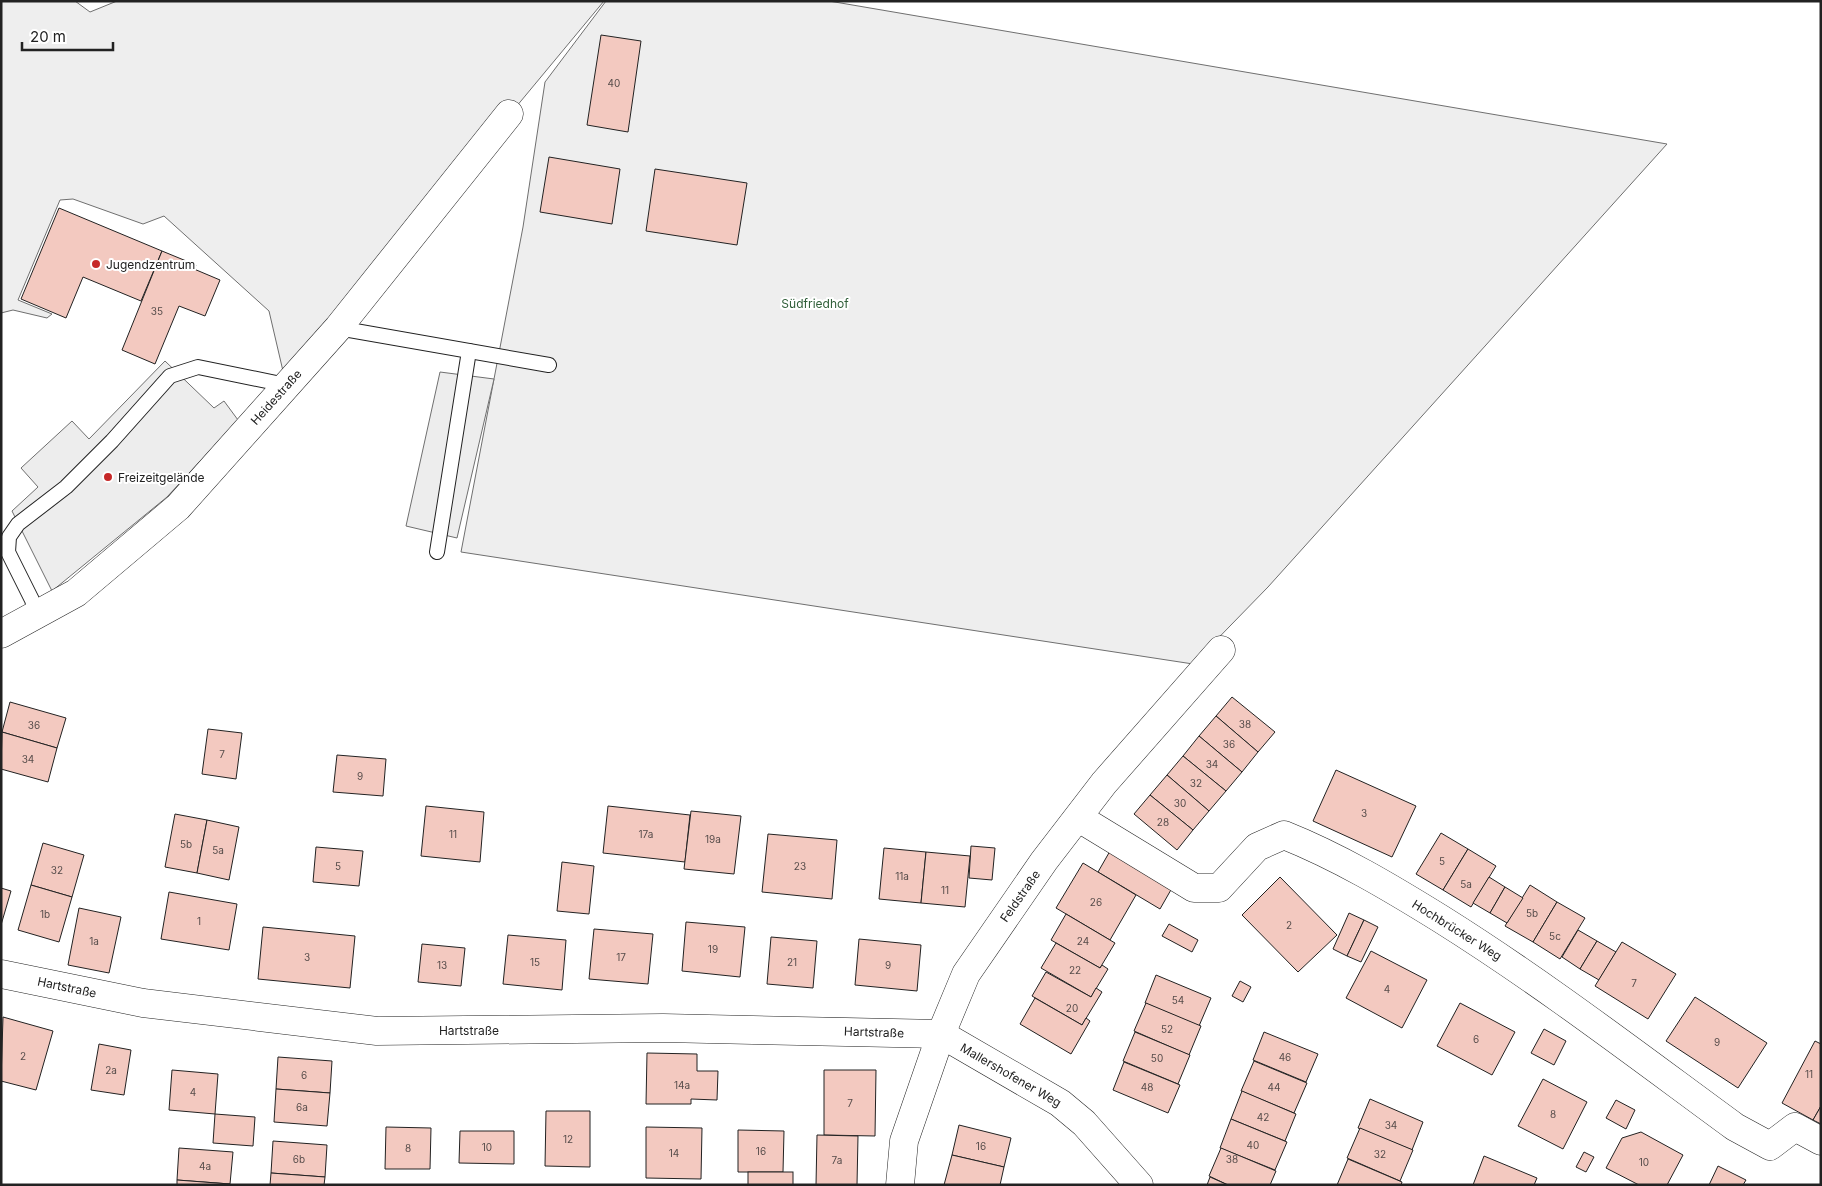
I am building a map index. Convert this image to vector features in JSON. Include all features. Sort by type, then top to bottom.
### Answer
[{"type":"street","name":"Heidestraße","points":[[1,634],[76,593],[178,507],[338,328],[509,114]]},
{"type":"street","name":"Feldstraße","points":[[900,1185],[904,1141],[941,1034],[966,974],[1044,861],[1079,818],[1104,783],[1221,650]]},
{"type":"street","name":"Hochbrücker Weg","points":[[1079,818],[1194,888],[1219,888],[1257,847],[1284,835],[1306,844],[1391,888],[1492,951],[1735,1127],[1770,1146],[1795,1126],[1821,1141]]},
{"type":"street","name":"Hartstraße","points":[[1,974],[143,1003],[377,1031],[663,1028],[941,1034]]},
{"type":"street","name":"Mallershofener Weg","points":[[941,1034],[1060,1103],[1084,1123],[1139,1185]]},
{"type":"lane","points":[[338,328],[549,365]]},
{"type":"lane","points":[[437,552],[469,351]]},
{"type":"lane","points":[[36,615],[32,600],[8,552],[9,537],[18,524],[66,486],[106,447],[170,376],[198,367],[286,384]]},
{"type":"green space","points":[[1,1],[75,1],[90,12],[117,1],[604,1],[286,384],[269,311],[164,216],[143,224],[73,199],[60,200],[18,300],[52,314],[47,318],[13,310],[1,313]]},
{"type":"green space","name":"Südfriedhof","points":[[606,1],[829,1],[1667,144],[1268,587],[1193,664],[461,552],[523,227],[545,82]]},
{"type":"shaded area","name":"Freizeitgelände","points":[[165,361],[214,408],[224,401],[238,420],[167,497],[52,591],[12,511],[38,487],[21,468],[72,421],[89,439]]},
{"type":"shaded area","points":[[440,372],[494,379],[457,538],[406,526]]},
{"type":"building","points":[[601,35],[641,41],[628,132],[587,125]]},
{"type":"building","points":[[549,157],[620,169],[612,224],[540,212]]},
{"type":"building","points":[[655,169],[747,183],[737,245],[646,231]]},
{"type":"building","name":"Jugendzentrum","points":[[59,208],[162,251],[141,301],[83,277],[66,318],[21,299]]},
{"type":"building","points":[[162,251],[196,265],[194,269],[220,280],[205,316],[179,306],[155,364],[122,350]]},
{"type":"building","points":[[1232,697],[1275,732],[1258,752],[1216,716]]},
{"type":"building","points":[[10,702],[66,718],[57,748],[2,732]]},
{"type":"building","points":[[1216,716],[1258,752],[1242,772],[1199,736]]},
{"type":"building","points":[[208,729],[242,733],[236,779],[202,774]]},
{"type":"building","points":[[2,732],[57,748],[48,782],[1,769]]},
{"type":"building","points":[[1199,736],[1242,772],[1226,791],[1183,756]]},
{"type":"building","points":[[337,755],[386,759],[383,796],[333,792]]},
{"type":"building","points":[[1183,756],[1226,791],[1209,811],[1167,775]]},
{"type":"building","points":[[1336,770],[1416,806],[1392,857],[1313,821]]},
{"type":"building","points":[[1167,775],[1209,811],[1193,830],[1150,795]]},
{"type":"building","points":[[1150,795],[1193,830],[1177,850],[1134,814]]},
{"type":"building","points":[[426,806],[484,812],[480,862],[421,856]]},
{"type":"building","points":[[608,806],[690,815],[685,862],[603,853]]},
{"type":"building","points":[[691,811],[741,816],[734,874],[684,869]]},
{"type":"building","points":[[175,814],[207,820],[197,873],[165,867]]},
{"type":"building","points":[[207,820],[239,827],[229,880],[197,873]]},
{"type":"building","points":[[1441,833],[1468,849],[1443,890],[1416,874]]},
{"type":"building","points":[[768,834],[837,840],[832,899],[762,892]]},
{"type":"building","points":[[43,843],[84,855],[72,897],[31,885]]},
{"type":"building","points":[[971,846],[995,848],[992,880],[969,878]]},
{"type":"building","points":[[316,847],[363,851],[359,886],[313,882]]},
{"type":"building","points":[[884,848],[926,852],[921,903],[879,899]]},
{"type":"building","points":[[1468,849],[1496,866],[1471,907],[1443,890]]},
{"type":"building","points":[[1110,851],[1172,888],[1160,909],[1098,872]]},
{"type":"building","points":[[926,852],[970,856],[965,907],[921,903]]},
{"type":"building","points":[[562,862],[594,866],[589,914],[557,911]]},
{"type":"building","points":[[1083,863],[1136,895],[1110,940],[1056,908]]},
{"type":"building","points":[[1280,877],[1337,935],[1298,972],[1242,915]]},
{"type":"building","points":[[1489,877],[1505,887],[1490,913],[1473,903]]},
{"type":"building","points":[[31,885],[72,897],[59,942],[18,930]]},
{"type":"building","points":[[1530,885],[1557,902],[1533,942],[1505,926]]},
{"type":"building","points":[[1505,887],[1523,898],[1507,923],[1490,913]]},
{"type":"building","points":[[1,888],[11,891],[1,925]]},
{"type":"building","points":[[169,892],[237,904],[229,950],[161,939]]},
{"type":"building","points":[[1557,902],[1585,918],[1560,959],[1533,942]]},
{"type":"building","points":[[79,908],[121,917],[109,973],[68,965]]},
{"type":"building","points":[[1349,913],[1364,920],[1347,956],[1333,949]]},
{"type":"building","points":[[1066,914],[1115,943],[1100,968],[1051,940]]},
{"type":"building","points":[[1364,920],[1378,927],[1361,962],[1347,956]]},
{"type":"building","points":[[686,922],[745,927],[740,977],[682,971]]},
{"type":"building","points":[[1169,924],[1198,940],[1192,952],[1162,936]]},
{"type":"building","points":[[263,927],[355,936],[350,988],[258,979]]},
{"type":"building","points":[[594,929],[653,934],[648,984],[589,979]]},
{"type":"building","points":[[1578,930],[1597,941],[1580,969],[1562,957]]},
{"type":"building","points":[[508,935],[566,940],[562,990],[503,984]]},
{"type":"building","points":[[771,937],[817,941],[813,988],[767,984]]},
{"type":"building","points":[[859,939],[921,945],[917,991],[855,985]]},
{"type":"building","points":[[1597,941],[1616,952],[1599,980],[1580,969]]},
{"type":"building","points":[[1622,942],[1676,974],[1648,1019],[1595,986]]},
{"type":"building","points":[[1056,943],[1100,968],[1102,965],[1108,969],[1091,997],[1041,968]]},
{"type":"building","points":[[422,944],[465,948],[461,986],[418,982]]},
{"type":"building","points":[[1371,951],[1427,980],[1402,1028],[1346,998]]},
{"type":"building","points":[[1046,972],[1091,997],[1096,988],[1102,992],[1082,1025],[1032,996]]},
{"type":"building","points":[[1156,975],[1211,998],[1199,1026],[1145,1003]]},
{"type":"building","points":[[1240,981],[1251,987],[1243,1002],[1232,996]]},
{"type":"building","points":[[1695,997],[1767,1043],[1738,1088],[1666,1041]]},
{"type":"building","points":[[1035,998],[1082,1025],[1086,1018],[1090,1021],[1071,1054],[1020,1024]]},
{"type":"building","points":[[1146,1003],[1201,1026],[1189,1055],[1134,1031]]},
{"type":"building","points":[[1460,1003],[1515,1032],[1492,1075],[1437,1046]]},
{"type":"building","points":[[3,1017],[53,1031],[36,1090],[1,1081]]},
{"type":"building","points":[[1544,1029],[1566,1041],[1554,1065],[1531,1053]]},
{"type":"building","points":[[1135,1032],[1190,1055],[1178,1084],[1123,1061]]},
{"type":"building","points":[[1264,1032],[1318,1054],[1306,1082],[1253,1060]]},
{"type":"building","points":[[1815,1041],[1821,1044],[1821,1106],[1813,1120],[1782,1103]]},
{"type":"building","points":[[99,1044],[131,1050],[124,1095],[91,1090]]},
{"type":"building","points":[[647,1053],[697,1054],[697,1071],[718,1071],[717,1100],[691,1099],[691,1104],[646,1104]]},
{"type":"building","points":[[278,1057],[332,1061],[330,1093],[276,1089]]},
{"type":"building","points":[[1254,1061],[1307,1083],[1294,1113],[1241,1091]]},
{"type":"building","points":[[1124,1062],[1180,1085],[1168,1113],[1113,1090]]},
{"type":"building","points":[[172,1070],[218,1074],[215,1114],[169,1110]]},
{"type":"building","points":[[824,1070],[876,1070],[875,1136],[824,1135]]},
{"type":"building","points":[[1543,1079],[1587,1102],[1563,1149],[1518,1126]]},
{"type":"building","points":[[276,1089],[330,1093],[327,1126],[274,1122]]},
{"type":"building","points":[[1242,1091],[1296,1114],[1285,1141],[1231,1119]]},
{"type":"building","points":[[1370,1099],[1423,1122],[1412,1150],[1358,1128]]},
{"type":"building","points":[[1616,1100],[1635,1110],[1626,1129],[1606,1118]]},
{"type":"building","points":[[1821,1106],[1821,1124],[1813,1120]]},
{"type":"building","points":[[546,1111],[590,1111],[590,1167],[545,1166]]},
{"type":"building","points":[[215,1114],[255,1117],[253,1146],[213,1143]]},
{"type":"building","points":[[1231,1119],[1287,1142],[1275,1170],[1220,1148]]},
{"type":"building","points":[[959,1125],[1011,1138],[1004,1167],[952,1155]]},
{"type":"building","points":[[386,1127],[431,1128],[430,1169],[385,1169]]},
{"type":"building","points":[[646,1127],[702,1128],[701,1179],[646,1178]]},
{"type":"building","points":[[1360,1128],[1413,1150],[1400,1181],[1347,1158]]},
{"type":"building","points":[[738,1130],[784,1131],[783,1172],[738,1172]]},
{"type":"building","points":[[460,1131],[514,1131],[514,1164],[459,1163]]},
{"type":"building","points":[[1641,1132],[1683,1155],[1667,1185],[1639,1185],[1606,1168],[1622,1138]]},
{"type":"building","points":[[817,1135],[858,1136],[857,1185],[816,1185]]},
{"type":"building","points":[[273,1141],[327,1145],[325,1177],[271,1173]]},
{"type":"building","points":[[179,1148],[233,1152],[230,1184],[177,1180]]},
{"type":"building","points":[[1221,1148],[1276,1171],[1270,1185],[1228,1185],[1209,1176]]},
{"type":"building","points":[[1584,1152],[1594,1157],[1586,1172],[1576,1167]]},
{"type":"building","points":[[952,1155],[1004,1167],[1000,1185],[944,1185]]},
{"type":"building","points":[[1484,1156],[1537,1178],[1534,1185],[1473,1185]]},
{"type":"building","points":[[1348,1159],[1402,1182],[1401,1185],[1337,1185]]},
{"type":"building","points":[[1718,1166],[1746,1180],[1743,1185],[1709,1185]]},
{"type":"building","points":[[748,1172],[793,1172],[793,1185],[748,1185]]},
{"type":"building","points":[[271,1173],[325,1177],[324,1185],[270,1185]]},
{"type":"building","points":[[1210,1177],[1228,1185],[1207,1185]]},
{"type":"building","points":[[177,1180],[230,1184],[230,1185],[177,1185]]},
{"type":"place","name":"Jugendzentrum","points":[[96,264]]},
{"type":"place","name":"Freizeitgelände","points":[[108,477]]}]
